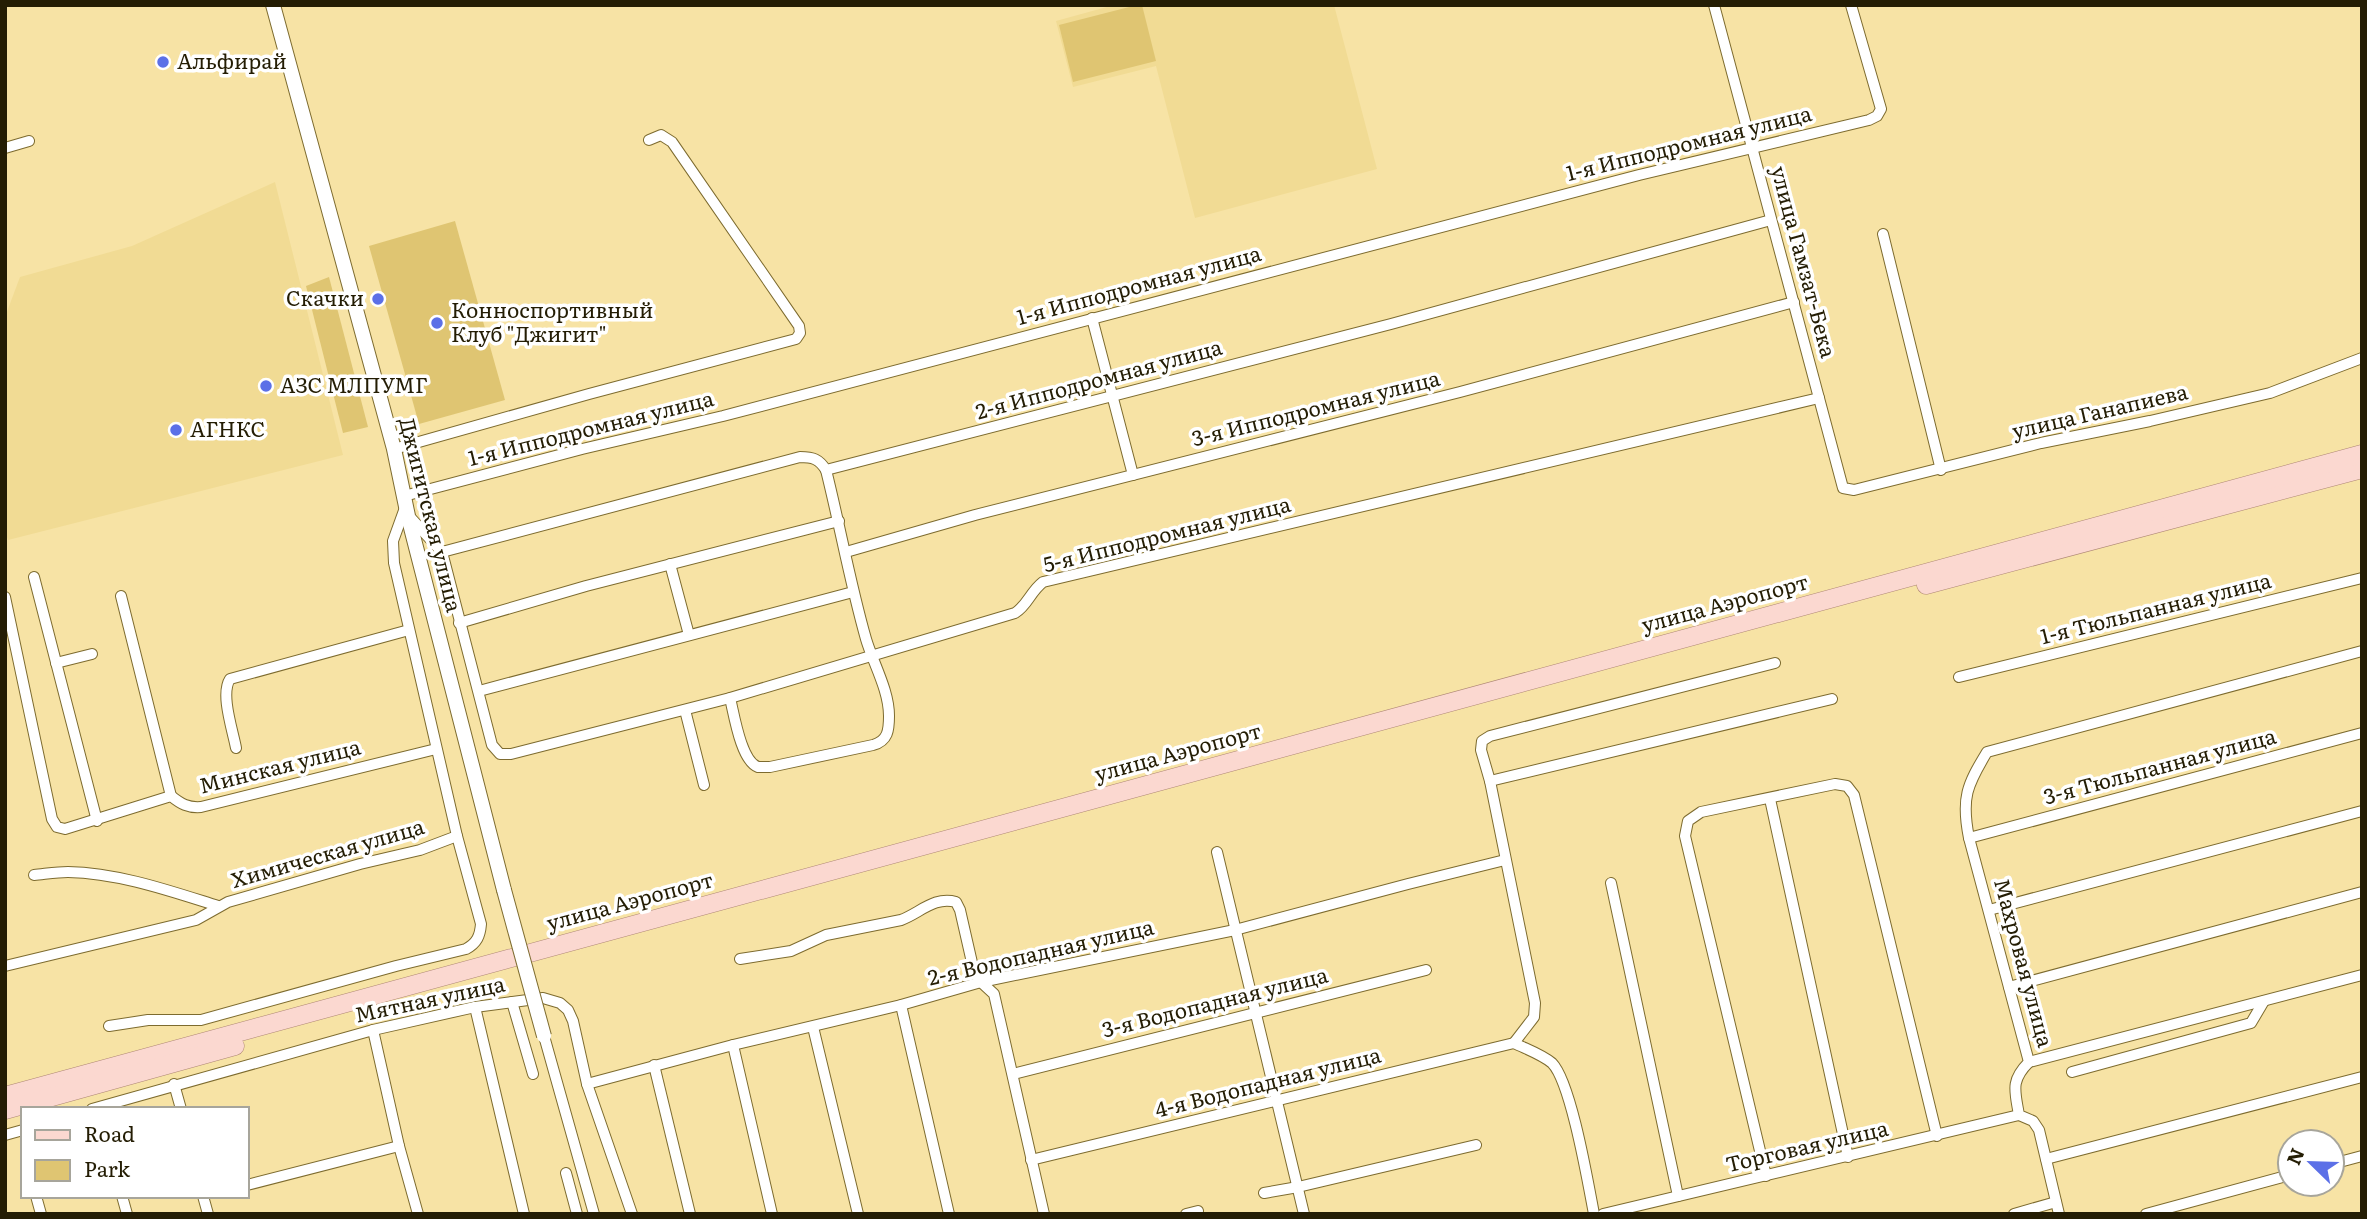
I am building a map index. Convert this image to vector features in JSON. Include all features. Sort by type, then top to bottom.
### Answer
[{"type":"main road","name":"улица Аэропорт","points":[[5,1096],[2362,454]]},
{"type":"main road","name":"улица Аэропорт","points":[[5,1110],[820,885],[2362,469]]},
{"type":"street","name":"Джигитская улица","points":[[273,5],[394,449],[406,506],[504,890],[544,1035]]},
{"type":"street","name":"улица Гамзат-Бека","points":[[1714,5],[1843,488]]},
{"type":"street","name":"1-я Ипподромная улица","points":[[406,506],[582,449],[800,396],[1639,175],[1869,120],[1877,116],[1881,108],[1851,5]]},
{"type":"street","points":[[394,449],[796,340],[800,333],[799,326],[671,142],[661,135],[649,140]]},
{"type":"street","points":[[5,148],[29,141]]},
{"type":"street","name":"2-я Ипподромная улица","points":[[826,470],[1391,324],[1771,220]]},
{"type":"street","points":[[1883,234],[1941,470]]},
{"type":"street","name":"3-я Ипподромная улица","points":[[846,552],[975,515],[1436,399],[1794,302]]},
{"type":"street","points":[[1092,318],[1133,475]]},
{"type":"street","name":"улица Ганапиева","points":[[1843,488],[1854,490],[2041,443],[2270,393],[2362,358]]},
{"type":"street","name":"5-я Ипподромная улица","points":[[479,691],[492,745],[500,754],[511,754],[730,698],[1015,613],[1023,608],[1033,590],[1044,582],[1819,398]]},
{"type":"street","points":[[442,552],[800,457],[812,457],[821,461],[826,470],[839,521],[853,592],[870,656],[887,700],[889,715],[886,738],[881,743],[758,767],[749,760],[744,750],[730,698]]},
{"type":"street","points":[[406,506],[442,552],[479,691],[853,592]]},
{"type":"street","name":"Химическая улица","points":[[5,966],[196,920],[218,906],[360,864],[420,850],[457,836],[394,563],[393,541],[406,506]]},
{"type":"street","points":[[459,624],[586,586],[839,521]]},
{"type":"street","points":[[670,564],[690,635]]},
{"type":"street","points":[[34,577],[97,821]]},
{"type":"street","name":"1-я Тюльпанная улица","points":[[1959,677],[2362,578]]},
{"type":"street","points":[[121,596],[171,796]]},
{"type":"street","name":"Минская улица","points":[[5,597],[52,819],[57,827],[65,829],[97,821],[171,796],[191,808],[201,807],[436,749]]},
{"type":"street","points":[[236,748],[225,694],[226,684],[230,679],[409,630]]},
{"type":"street","name":"Махровая улица","points":[[2019,1115],[2015,1078],[2029,1062],[1965,817],[1966,792],[1987,752],[2362,651]]},
{"type":"street","points":[[56,663],[92,654]]},
{"type":"street","points":[[1594,1214],[1570,1106],[1560,1075],[1553,1064],[1514,1043],[1534,1017],[1535,1003],[1490,782],[1481,750],[1482,741],[1490,736],[1774,663]]},
{"type":"street","points":[[1490,782],[1832,699]]},
{"type":"street","points":[[685,710],[704,785]]},
{"type":"street","name":"3-я Тюльпанная улица","points":[[1969,838],[2362,733]]},
{"type":"street","points":[[1766,1176],[1685,836],[1688,821],[1701,812],[1835,783],[1847,786],[1854,795],[1937,1136]]},
{"type":"street","points":[[1770,799],[1848,1157]]},
{"type":"street","points":[[1989,910],[2362,811]]},
{"type":"street","points":[[109,1027],[148,1020],[201,1020],[474,945],[480,936],[481,924],[457,836]]},
{"type":"street","points":[[1217,852],[1304,1214]]},
{"type":"street","name":"2-я Водопадная улица","points":[[587,1084],[733,1045],[901,1006],[981,982],[1235,930],[1505,860]]},
{"type":"street","points":[[34,875],[67,872],[122,879],[218,906]]},
{"type":"street","points":[[1611,883],[1678,1196]]},
{"type":"street","points":[[2009,987],[2362,892]]},
{"type":"street","points":[[740,960],[791,951],[826,935],[901,919],[922,907],[948,900],[956,902],[973,967],[981,982],[993,994],[1044,1214]]},
{"type":"street","name":"3-я Водопадная улица","points":[[1013,1074],[1426,970]]},
{"type":"street","points":[[2029,1062],[2362,975]]},
{"type":"street","name":"Мятная улица","points":[[98,1107],[373,1030],[475,1007],[543,998],[560,1003],[568,1010],[573,1021],[587,1084],[632,1214]]},
{"type":"street","points":[[2072,1072],[2251,1023],[2264,1001]]},
{"type":"street","points":[[512,1002],[533,1074]]},
{"type":"street","points":[[901,1006],[949,1214]]},
{"type":"street","points":[[475,1007],[524,1214]]},
{"type":"street","points":[[813,1027],[858,1214]]},
{"type":"street","points":[[373,1030],[399,1146],[418,1214]]},
{"type":"street","points":[[544,1035],[594,1214]]},
{"type":"street","name":"4-я Водопадная улица","points":[[1031,1160],[1514,1043]]},
{"type":"street","points":[[733,1045],[772,1214]]},
{"type":"street","points":[[654,1065],[690,1214]]},
{"type":"street","points":[[2046,1159],[2362,1077]]},
{"type":"street","points":[[174,1084],[180,1107]]},
{"type":"street","points":[[2014,1214],[2057,1208],[2039,1130],[2033,1121],[2019,1115]]},
{"type":"street","name":"Торговая улица","points":[[1603,1214],[2019,1115]]},
{"type":"street","points":[[5,1135],[21,1130]]},
{"type":"street","points":[[1264,1194],[1476,1145]]},
{"type":"street","points":[[248,1185],[399,1146]]},
{"type":"street","points":[[566,1173],[577,1214]]},
{"type":"street","points":[[2146,1214],[2276,1179]]},
{"type":"street","points":[[1186,1214],[1198,1211]]},
{"type":"shaded area","points":[[1114,5],[1334,5],[1377,169],[1195,218],[1156,66],[1073,87],[1056,21]]},
{"type":"shaded area","points":[[275,182],[343,455],[8,540],[5,531],[5,317],[20,277],[132,246]]},
{"type":"green space","points":[[1142,5],[1156,61],[1073,82],[1059,25]]},
{"type":"green space","name":"Конноспортивный Клуб \"Джигит\"","points":[[455,221],[505,400],[419,424],[369,246]]},
{"type":"green space","points":[[329,277],[368,427],[343,433],[306,286]]},
{"type":"place","name":"Альфирай","points":[[163,62]]},
{"type":"place","name":"Скачки","points":[[378,299]]},
{"type":"place","name":"Конноспортивный Клуб \"Джигит\"","points":[[437,323]]},
{"type":"place","name":"АЗС МЛПУМГ","points":[[266,386]]},
{"type":"place","name":"АГНКС","points":[[176,430]]}]
